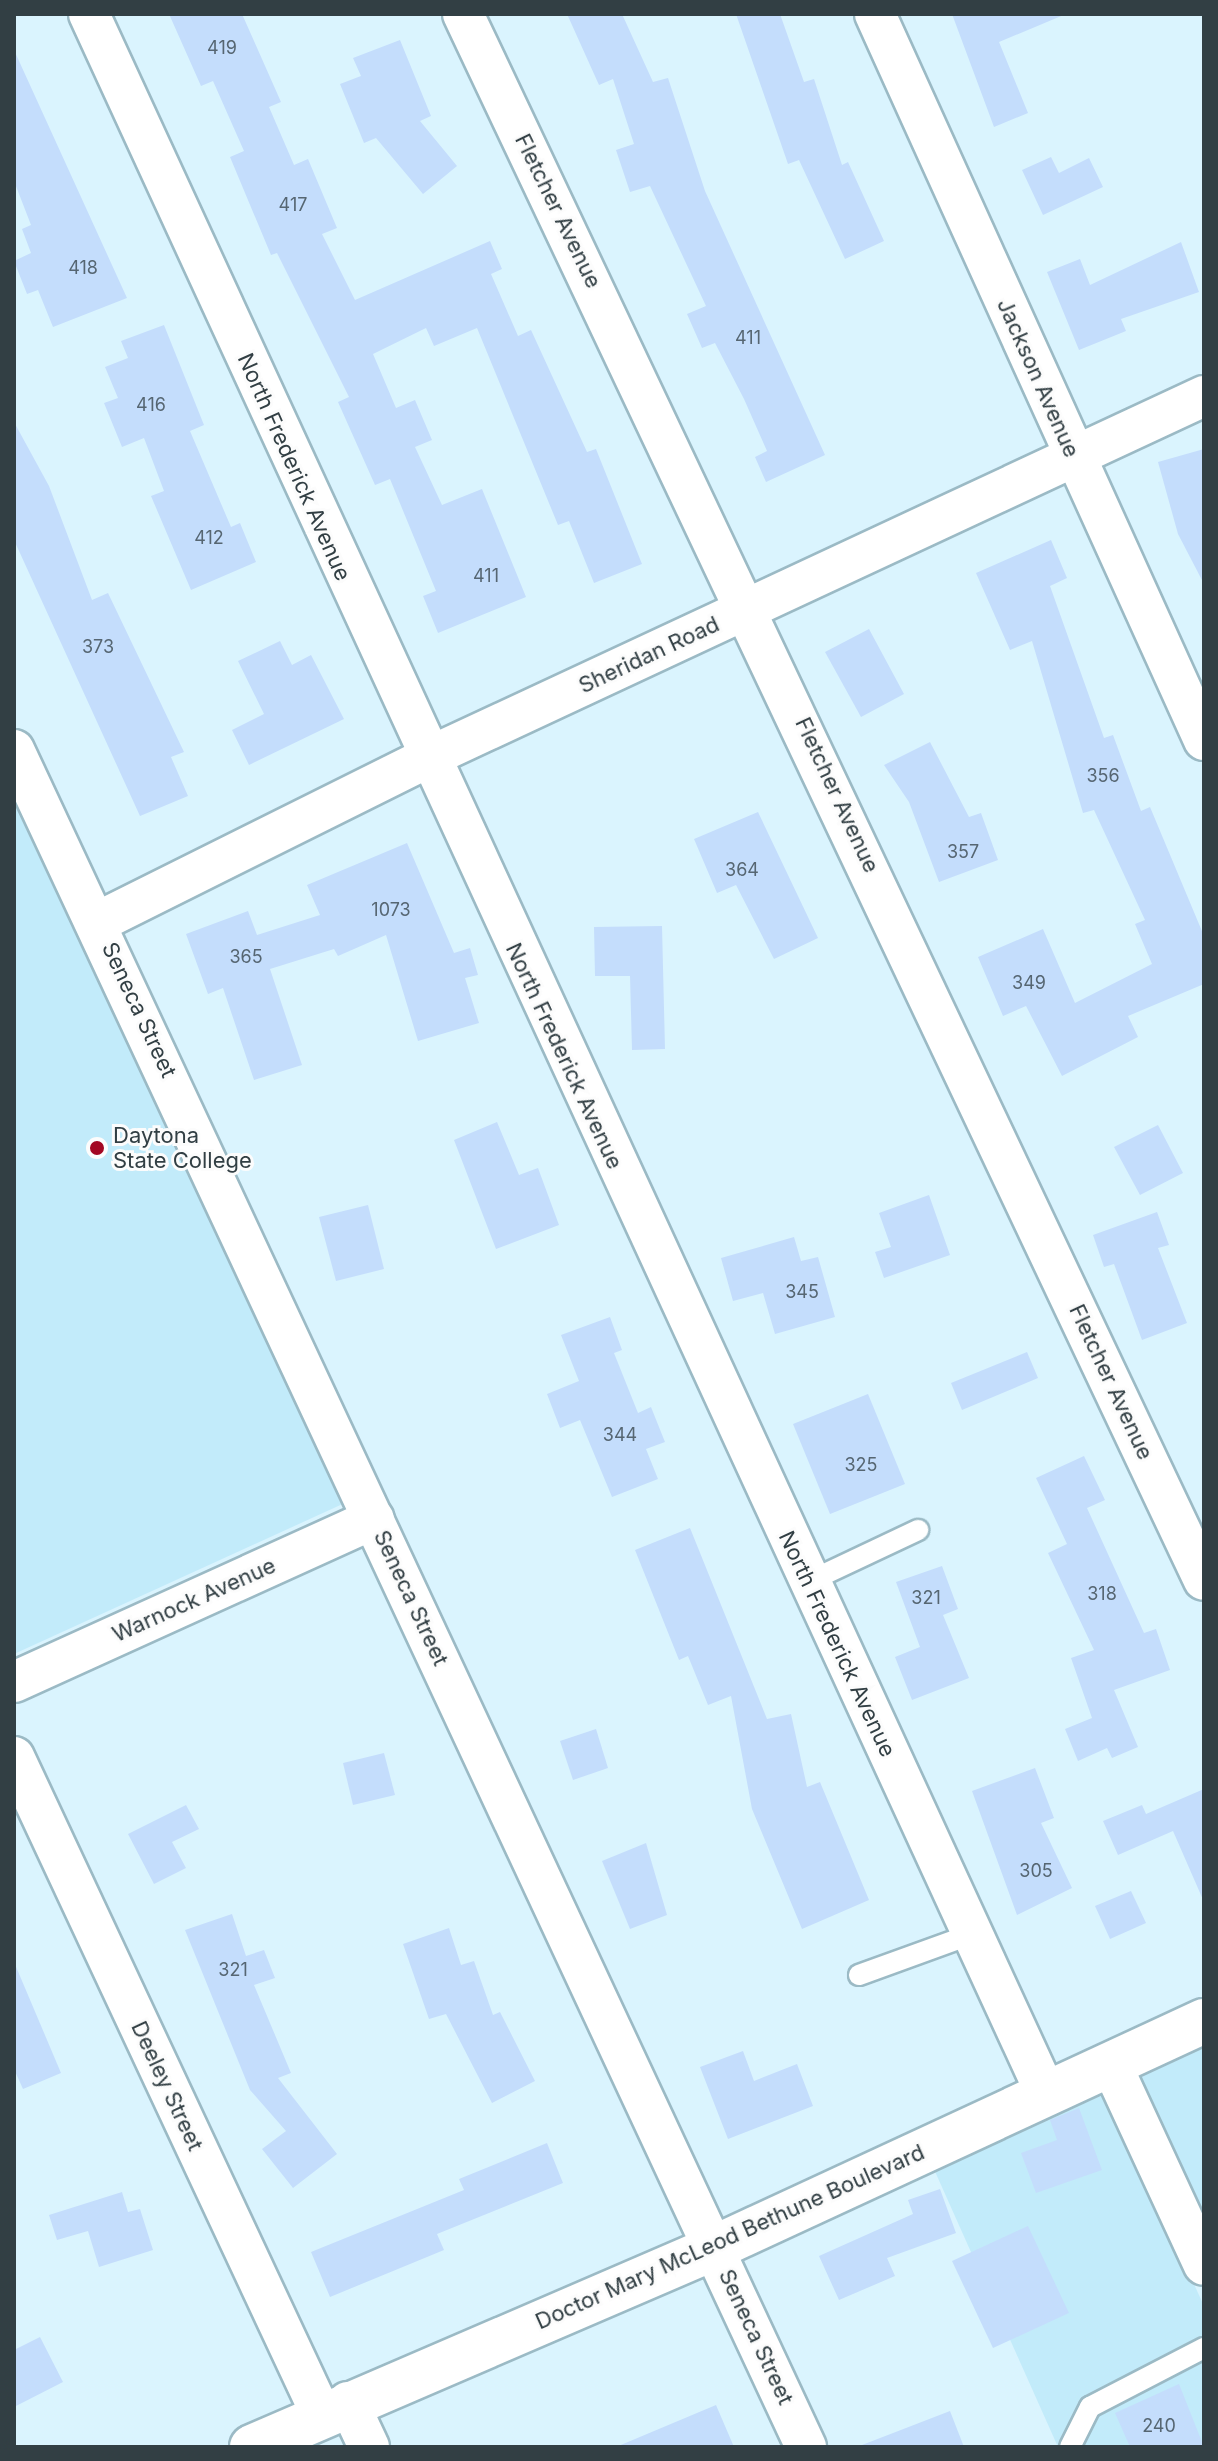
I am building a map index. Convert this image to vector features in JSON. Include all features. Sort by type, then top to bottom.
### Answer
[{"type":"street","name":"North Frederick Avenue","points":[[89,14],[427,758],[1046,2094]]},
{"type":"street","name":"Fletcher Avenue","points":[[463,14],[749,608],[1204,1580]]},
{"type":"street","name":"Jackson Avenue","points":[[875,14],[1072,455],[1204,740]]},
{"type":"street","name":"Sheridan Road","points":[[98,922],[427,758],[1204,396]]},
{"type":"street","name":"Seneca Street","points":[[14,750],[98,922],[806,2447]]},
{"type":"street","name":"Warnock Avenue","points":[[14,1682],[374,1519]]},
{"type":"street","name":"Deeley Street","points":[[14,1757],[335,2408],[369,2447]]},
{"type":"street","name":"Doctor Mary McLeod Bethune Boulevard","points":[[252,2447],[335,2408],[714,2248],[1204,2021]]},
{"type":"street","points":[[1111,2064],[1204,2265]]},
{"type":"lane","points":[[808,1582],[918,1530]]},
{"type":"lane","points":[[859,1975],[972,1934]]},
{"type":"lane","points":[[1070,2447],[1090,2407],[1204,2348]]},
{"type":"shaded area","name":"Daytona State College","points":[[14,794],[347,1502],[14,1654]]},
{"type":"shaded area","points":[[1204,2041],[1204,2224],[1135,2074]]},
{"type":"shaded area","points":[[1104,2088],[1204,2306],[1204,2447],[1058,2447],[933,2167]]},
{"type":"building","points":[[169,14],[242,14],[281,102],[269,107],[294,165],[308,159],[337,228],[322,234],[355,300],[490,241],[502,269],[491,274],[518,336],[531,330],[587,452],[596,449],[642,564],[594,583],[569,521],[558,525],[477,328],[434,346],[426,328],[373,354],[396,408],[415,400],[432,440],[415,447],[442,505],[482,489],[526,597],[438,633],[423,596],[436,591],[390,479],[375,485],[338,402],[349,397],[277,253],[271,255],[230,157],[244,151],[213,81],[201,86]]},
{"type":"building","points":[[567,14],[622,14],[653,82],[668,78],[705,191],[825,455],[766,482],[755,457],[767,451],[744,399],[715,343],[702,348],[687,314],[706,306],[650,186],[630,192],[616,150],[634,144],[613,79],[599,85]]},
{"type":"building","points":[[736,14],[780,14],[804,82],[814,79],[842,165],[848,162],[884,241],[845,259],[799,160],[788,164]]},
{"type":"building","points":[[952,14],[1066,14],[999,42],[1028,113],[994,127]]},
{"type":"building","points":[[400,40],[431,116],[420,121],[457,166],[423,194],[376,138],[364,143],[340,84],[361,76],[353,58]]},
{"type":"building","points":[[14,50],[127,298],[53,327],[38,290],[27,294],[14,261],[31,253],[22,229],[31,225],[14,181]]},
{"type":"building","points":[[1051,157],[1059,173],[1089,158],[1103,187],[1043,215],[1022,170]]},
{"type":"building","points":[[1181,242],[1199,292],[1121,319],[1126,331],[1079,350],[1047,272],[1080,259],[1090,285]]},
{"type":"building","points":[[164,325],[204,425],[190,431],[231,527],[240,523],[256,562],[191,590],[151,496],[164,491],[144,438],[122,447],[104,403],[118,398],[105,367],[128,358],[121,341]]},
{"type":"building","points":[[14,422],[49,486],[92,600],[108,593],[184,752],[171,757],[188,796],[140,816],[14,540]]},
{"type":"building","points":[[1204,449],[1204,584],[1178,534],[1158,462]]},
{"type":"building","points":[[1051,540],[1067,578],[1050,586],[1104,738],[1113,735],[1141,811],[1150,807],[1204,936],[1204,984],[1128,1016],[1138,1037],[1062,1076],[1026,1006],[1003,1016],[978,957],[1043,929],[1075,1003],[1152,964],[1135,924],[1145,920],[1094,810],[1083,813],[1032,641],[1010,650],[976,573]]},
{"type":"building","points":[[869,629],[904,694],[861,717],[825,652]]},
{"type":"building","points":[[280,641],[292,665],[311,655],[344,719],[249,765],[232,730],[264,714],[238,661]]},
{"type":"building","points":[[930,742],[969,817],[981,813],[998,860],[939,882],[909,802],[884,765]]},
{"type":"building","points":[[758,812],[818,938],[774,959],[736,885],[717,893],[694,839]]},
{"type":"building","points":[[407,843],[454,953],[470,948],[478,975],[465,978],[479,1023],[418,1041],[386,935],[338,956],[334,949],[270,969],[302,1065],[254,1080],[223,988],[208,994],[186,934],[248,911],[257,935],[320,915],[307,885]]},
{"type":"building","points":[[662,926],[665,1049],[632,1050],[630,976],[595,976],[594,927]]},
{"type":"building","points":[[497,1122],[519,1175],[538,1168],[559,1225],[496,1249],[454,1140]]},
{"type":"building","points":[[1158,1125],[1183,1173],[1140,1195],[1114,1147]]},
{"type":"building","points":[[929,1195],[950,1255],[884,1278],[875,1252],[891,1247],[879,1213]]},
{"type":"building","points":[[368,1205],[384,1269],[336,1281],[319,1217]]},
{"type":"building","points":[[1157,1212],[1169,1245],[1158,1248],[1187,1323],[1142,1340],[1114,1264],[1104,1267],[1093,1235]]},
{"type":"building","points":[[794,1237],[801,1261],[818,1257],[835,1317],[775,1334],[763,1293],[733,1301],[721,1258]]},
{"type":"building","points":[[610,1317],[622,1350],[614,1353],[638,1413],[651,1407],[665,1442],[646,1449],[658,1479],[612,1497],[580,1420],[560,1428],[547,1394],[579,1381],[561,1335]]},
{"type":"building","points":[[1027,1352],[1038,1378],[962,1410],[951,1383]]},
{"type":"building","points":[[868,1394],[905,1484],[830,1514],[793,1424]]},
{"type":"building","points":[[1084,1456],[1105,1500],[1087,1508],[1144,1633],[1156,1629],[1170,1670],[1114,1690],[1138,1747],[1112,1758],[1107,1748],[1078,1761],[1065,1729],[1092,1718],[1071,1658],[1094,1650],[1048,1553],[1067,1544],[1036,1478]]},
{"type":"building","points":[[690,1528],[767,1719],[791,1714],[807,1787],[820,1782],[869,1900],[802,1929],[752,1809],[731,1696],[708,1705],[688,1656],[679,1660],[635,1550]]},
{"type":"building","points":[[942,1566],[958,1609],[943,1615],[969,1678],[912,1700],[895,1657],[920,1647],[896,1582]]},
{"type":"building","points":[[596,1729],[608,1768],[573,1780],[560,1741]]},
{"type":"building","points":[[384,1753],[395,1795],[353,1805],[343,1763]]},
{"type":"building","points":[[1035,1768],[1054,1818],[1041,1823],[1072,1888],[1017,1915],[972,1791]]},
{"type":"building","points":[[1204,1789],[1204,1902],[1173,1831],[1118,1855],[1103,1821],[1142,1805],[1146,1814]]},
{"type":"building","points":[[186,1805],[199,1829],[172,1842],[186,1868],[154,1884],[128,1834]]},
{"type":"building","points":[[646,1843],[667,1915],[630,1929],[602,1861]]},
{"type":"building","points":[[1131,1891],[1146,1923],[1110,1939],[1095,1906]]},
{"type":"building","points":[[232,1914],[246,1956],[264,1950],[275,1978],[254,1985],[291,2073],[278,2078],[337,2154],[293,2188],[262,2149],[286,2131],[250,2090],[185,1930]]},
{"type":"building","points":[[449,1928],[461,1965],[474,1961],[493,2015],[500,2012],[535,2081],[492,2103],[446,2014],[429,2019],[403,1944]]},
{"type":"building","points":[[14,1962],[61,2073],[23,2089],[14,2069]]},
{"type":"building","points":[[743,2051],[754,2081],[797,2064],[813,2106],[728,2139],[700,2067]]},
{"type":"building","points":[[1079,2108],[1102,2170],[1036,2193],[1021,2153],[1057,2140],[1050,2120]]},
{"type":"building","points":[[547,2143],[563,2183],[437,2234],[444,2250],[330,2297],[311,2252],[464,2190],[459,2179]]},
{"type":"building","points":[[940,2189],[956,2233],[887,2258],[895,2276],[839,2300],[819,2256],[913,2214],[908,2200]]},
{"type":"building","points":[[122,2192],[128,2212],[140,2209],[153,2250],[99,2267],[88,2231],[57,2240],[49,2215]]},
{"type":"building","points":[[1028,2226],[1069,2313],[993,2348],[952,2261]]},
{"type":"building","points":[[40,2337],[63,2382],[14,2407],[14,2350]]},
{"type":"building","points":[[1179,2384],[1204,2447],[1130,2447],[1115,2413]]},
{"type":"building","points":[[716,2405],[734,2447],[616,2447]]},
{"type":"building","points":[[950,2411],[964,2447],[862,2445]]},
{"type":"place","name":"Daytona State College","points":[[97,1148]]}]
